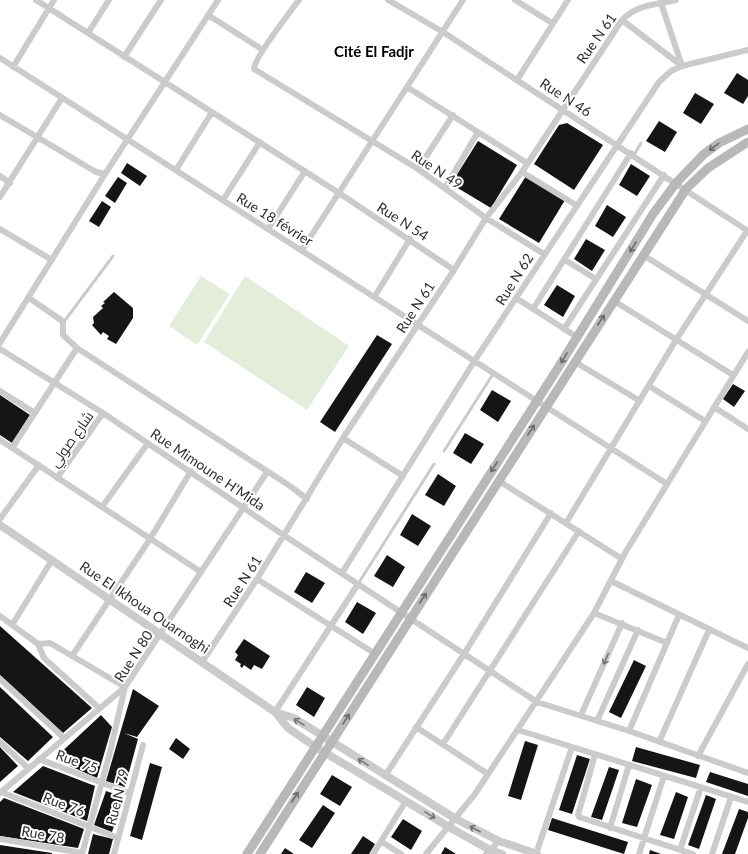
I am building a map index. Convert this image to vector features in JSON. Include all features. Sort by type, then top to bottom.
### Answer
[{"type":"main road","points":[[246,854],[400,612],[538,400],[653,214],[676,183],[698,159],[719,143],[748,129]]},
{"type":"main road","points":[[260,854],[282,817],[332,742],[686,189],[708,168],[748,142]]},
{"type":"main road","points":[[274,812],[282,817]]},
{"type":"street","name":"Rue N 54","points":[[36,0],[305,171],[379,221],[410,239],[454,270]]},
{"type":"street","points":[[13,67],[54,0]]},
{"type":"street","points":[[88,33],[109,0]]},
{"type":"street","points":[[124,57],[161,0]]},
{"type":"street","points":[[0,343],[105,174],[218,0]]},
{"type":"street","name":"Rue N 49","points":[[298,0],[254,65],[256,71],[418,169],[486,218],[544,254]]},
{"type":"street","name":"Rue N 46","points":[[388,0],[443,32],[563,109],[686,189],[747,231]]},
{"type":"street","points":[[302,250],[373,143],[463,0]]},
{"type":"street","points":[[515,0],[552,24]]},
{"type":"street","points":[[516,80],[568,0]]},
{"type":"street","name":"Rue N 61","points":[[202,662],[285,536],[343,438],[419,324],[486,218],[522,172],[622,20],[629,12],[649,3],[661,3],[676,0]]},
{"type":"street","points":[[661,3],[682,66]]},
{"type":"street","points":[[208,15],[263,50]]},
{"type":"street","points":[[622,20],[682,66]]},
{"type":"street","name":"Rue N 62","points":[[342,573],[404,476],[475,360],[659,82],[671,71],[682,66],[748,50]]},
{"type":"street","name":"Rue 18 février","points":[[0,58],[538,400],[667,484]]},
{"type":"street","points":[[407,87],[528,163]]},
{"type":"street","points":[[0,197],[38,139],[62,98]]},
{"type":"street","points":[[176,170],[212,112]]},
{"type":"street","points":[[0,115],[38,139],[96,172],[105,174]]},
{"type":"street","points":[[418,169],[453,115]]},
{"type":"street","points":[[445,188],[478,132]]},
{"type":"street","points":[[223,200],[260,142]]},
{"type":"street","points":[[533,309],[632,154]]},
{"type":"street","points":[[268,229],[305,171]]},
{"type":"street","points":[[522,172],[576,206]]},
{"type":"street","points":[[564,329],[664,175]]},
{"type":"street","points":[[0,176],[10,182]]},
{"type":"street","points":[[0,229],[52,260]]},
{"type":"street","points":[[566,522],[676,340],[747,231]]},
{"type":"street","points":[[374,296],[410,239]]},
{"type":"street","points":[[643,255],[748,321]]},
{"type":"street","points":[[565,260],[596,279]]},
{"type":"street","points":[[29,298],[56,316],[63,323],[63,335],[77,348],[267,472],[307,500]]},
{"type":"street","points":[[516,298],[577,337]]},
{"type":"street","points":[[614,301],[733,375]]},
{"type":"street","name":"Rue Mimoune H'Mida","points":[[0,348],[191,471],[285,536],[537,702],[581,715],[748,772]]},
{"type":"street","points":[[12,448],[77,348]]},
{"type":"street","points":[[426,854],[456,819],[537,702],[594,612],[612,581],[622,559],[748,352]]},
{"type":"street","points":[[574,362],[640,401]]},
{"type":"street","points":[[649,386],[705,422]]},
{"type":"street","points":[[0,391],[35,413]]},
{"type":"street","points":[[714,408],[748,429]]},
{"type":"street","name":"شارع صولي","points":[[57,478],[103,413]]},
{"type":"street","points":[[343,438],[404,476]]},
{"type":"street","points":[[0,440],[201,572]]},
{"type":"street","points":[[102,507],[148,443]]},
{"type":"street","points":[[0,519],[39,465]]},
{"type":"street","points":[[72,656],[150,539],[191,471]]},
{"type":"street","name":"Rue N 80","points":[[82,854],[118,723],[125,687],[245,508],[267,472]]},
{"type":"street","points":[[499,481],[566,522],[622,559]]},
{"type":"street","points":[[384,776],[464,654],[551,513]]},
{"type":"street","name":"Rue EI Ikhoua Ouarnoghi","points":[[0,525],[161,633],[275,712]]},
{"type":"street","points":[[443,744],[579,531]]},
{"type":"street","points":[[12,625],[52,560]]},
{"type":"street","points":[[257,579],[374,653]]},
{"type":"street","points":[[612,581],[748,648]]},
{"type":"street","points":[[275,712],[358,584]]},
{"type":"street","points":[[594,612],[667,643]]},
{"type":"street","points":[[629,731],[679,615]]},
{"type":"street","points":[[0,616],[38,644],[44,658],[99,708]]},
{"type":"street","points":[[581,715],[622,623]]},
{"type":"street","points":[[597,721],[638,630]]},
{"type":"street","points":[[659,742],[709,630]]},
{"type":"street","points":[[0,792],[125,687],[50,643],[38,644]]},
{"type":"street","points":[[698,756],[748,664]]},
{"type":"street","points":[[0,679],[64,737]]},
{"type":"street","points":[[275,712],[294,718],[384,776],[456,819],[499,841],[536,854],[572,747]]},
{"type":"street","points":[[275,712],[288,728],[314,746],[488,852],[502,854]]},
{"type":"street","points":[[416,727],[488,774]]},
{"type":"street","points":[[518,730],[748,802]]},
{"type":"street","points":[[0,742],[28,768]]},
{"type":"street","name":"Rue N 79","points":[[114,854],[143,745]]},
{"type":"street","points":[[595,755],[578,815],[583,820],[693,854]]},
{"type":"street","name":"Rue 75","points":[[39,759],[129,793]]},
{"type":"street","points":[[610,828],[628,765]]},
{"type":"street","points":[[639,854],[664,776]]},
{"type":"street","points":[[680,850],[700,787]]},
{"type":"street","name":"Rue 76","points":[[0,792],[118,838]]},
{"type":"street","points":[[712,854],[731,796]]},
{"type":"street","points":[[373,854],[382,842],[406,801]]},
{"type":"street","name":"Rue 78","points":[[0,839],[82,854]]},
{"type":"street","points":[[488,852],[499,841]]},
{"type":"street","points":[[382,842],[401,854]]},
{"type":"lane","points":[[632,154],[641,143]]},
{"type":"lane","points":[[63,323],[113,256]]},
{"type":"lane","points":[[444,451],[494,372]]},
{"type":"lane","points":[[358,584],[434,464]]},
{"type":"green space","points":[[201,276],[230,294],[197,345],[169,326]]},
{"type":"green space","points":[[245,276],[349,346],[307,410],[204,342]]},
{"type":"building","points":[[737,73],[748,80],[748,96],[743,104],[724,93]]},
{"type":"building","points":[[695,93],[714,104],[701,124],[683,113]]},
{"type":"building","points":[[659,121],[677,132],[665,152],[646,141]]},
{"type":"building","points":[[567,123],[603,145],[574,190],[534,164],[559,125]]},
{"type":"building","points":[[478,141],[517,165],[491,208],[451,184]]},
{"type":"building","points":[[127,163],[147,176],[140,186],[121,173]]},
{"type":"building","points":[[631,164],[650,176],[637,196],[619,185]]},
{"type":"building","points":[[526,176],[565,200],[539,243],[499,219]]},
{"type":"building","points":[[118,177],[127,183],[115,203],[105,196]]},
{"type":"building","points":[[102,201],[111,207],[99,227],[89,221]]},
{"type":"building","points":[[607,205],[626,217],[613,237],[595,226]]},
{"type":"building","points":[[586,239],[605,250],[592,271],[574,259]]},
{"type":"building","points":[[557,285],[575,296],[563,317],[544,305]]},
{"type":"building","points":[[114,292],[133,308],[133,318],[116,344],[107,339],[109,336],[103,332],[101,335],[92,325],[94,323],[93,317],[103,308],[101,306],[105,303],[103,302]]},
{"type":"building","points":[[377,335],[392,344],[335,432],[320,422]]},
{"type":"building","points":[[733,384],[745,391],[734,407],[723,399]]},
{"type":"building","points":[[492,390],[511,401],[498,422],[480,410]]},
{"type":"building","points":[[0,395],[30,415],[12,443],[0,435]]},
{"type":"building","points":[[465,433],[484,444],[471,464],[453,453]]},
{"type":"building","points":[[438,474],[456,486],[444,506],[425,495]]},
{"type":"building","points":[[412,514],[431,526],[418,546],[400,535]]},
{"type":"building","points":[[387,555],[405,567],[393,587],[374,576]]},
{"type":"building","points":[[306,572],[325,583],[312,603],[294,592]]},
{"type":"building","points":[[357,602],[376,613],[363,634],[345,622]]},
{"type":"building","points":[[0,626],[92,708],[63,733],[0,675]]},
{"type":"building","points":[[244,639],[270,656],[262,669],[254,665],[251,670],[244,665],[242,668],[240,666],[241,664],[235,660],[238,655],[235,652]]},
{"type":"building","points":[[634,660],[646,666],[621,718],[609,712]]},
{"type":"building","points":[[0,687],[53,737],[28,761],[0,737]]},
{"type":"building","points":[[307,687],[325,698],[314,717],[296,705]]},
{"type":"building","points":[[133,689],[159,706],[137,737],[124,733],[138,739],[125,787],[106,781]]},
{"type":"building","points":[[101,715],[112,727],[97,778],[54,759]]},
{"type":"building","points":[[176,738],[190,749],[183,759],[169,749]]},
{"type":"building","points":[[525,741],[538,745],[521,800],[508,796]]},
{"type":"building","points":[[0,747],[18,766],[0,782]]},
{"type":"building","points":[[636,747],[700,765],[696,778],[632,761]]},
{"type":"building","points":[[577,755],[590,759],[572,814],[559,810]]},
{"type":"building","points":[[150,763],[162,767],[142,840],[130,836]]},
{"type":"building","points":[[43,766],[95,786],[87,821],[13,792]]},
{"type":"building","points":[[609,767],[619,770],[602,820],[591,817]]},
{"type":"building","points":[[710,772],[748,784],[748,796],[706,782]]},
{"type":"building","points":[[332,775],[352,787],[340,806],[320,794]]},
{"type":"building","points":[[636,779],[652,785],[637,827],[622,823]]},
{"type":"building","points":[[106,791],[124,797],[112,832],[94,825]]},
{"type":"building","points":[[676,792],[688,797],[674,839],[660,835]]},
{"type":"building","points":[[706,795],[716,799],[699,849],[688,845]]},
{"type":"building","points":[[4,798],[84,829],[78,848],[0,836],[0,802]]},
{"type":"building","points":[[323,805],[335,813],[312,848],[299,840]]},
{"type":"building","points":[[739,809],[748,812],[748,818],[735,854],[722,854]]},
{"type":"building","points":[[552,818],[628,842],[624,854],[548,830]]},
{"type":"building","points":[[403,819],[422,831],[411,850],[391,837]]},
{"type":"building","points":[[93,834],[113,839],[109,854],[88,854]]},
{"type":"building","points":[[363,836],[375,844],[369,854],[351,854]]},
{"type":"building","points":[[0,845],[52,853],[52,854],[0,854]]},
{"type":"building","points":[[445,847],[456,854],[441,854]]},
{"type":"building","points":[[285,848],[294,854],[281,854]]},
{"type":"building","points":[[650,850],[661,854],[649,854]]},
{"type":"district","name":"Cité El Fadjr","points":[[374,51]]}]
